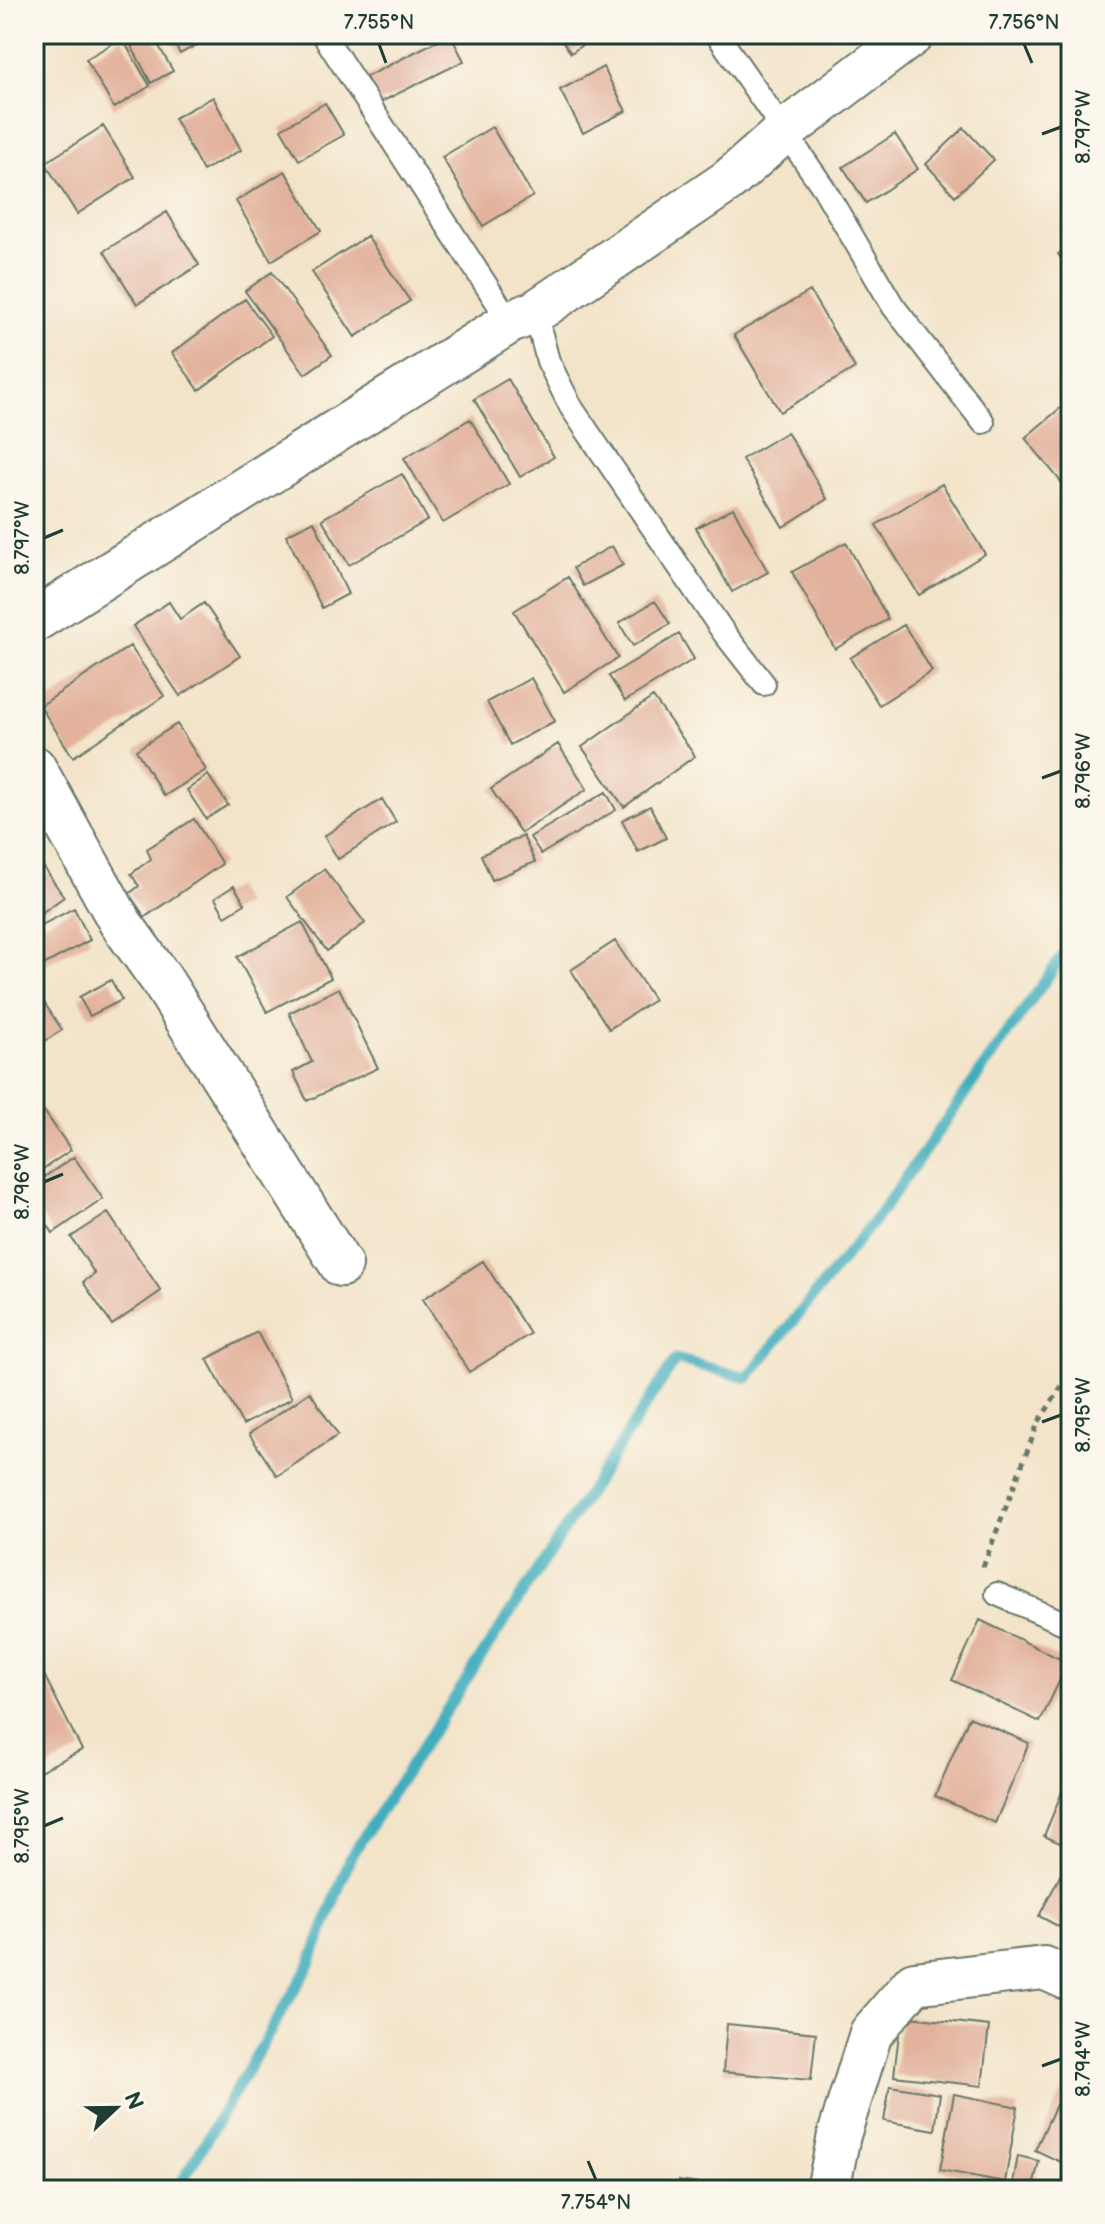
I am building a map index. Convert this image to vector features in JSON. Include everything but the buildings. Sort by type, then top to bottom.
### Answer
[{"type":"street","points":[[34,621],[522,317],[728,181],[785,131],[913,34]]},
{"type":"street","points":[[34,767],[120,922],[161,979],[341,1265]]},
{"type":"street","points":[[828,2190],[839,2135],[871,2033],[914,1983],[1044,1968],[1071,1980]]},
{"type":"lane","points":[[323,34],[522,317],[571,407],[724,633],[764,684]]},
{"type":"lane","points":[[717,34],[823,187],[893,306],[983,422]]},
{"type":"lane","points":[[997,1594],[1071,1626]]},
{"type":"path","points":[[997,1594],[978,1582],[1038,1423],[1071,1372]]},
{"type":"waterway","points":[[177,2190],[310,1964],[351,1856],[676,1359],[747,1378],[879,1215],[1071,944]]}]
